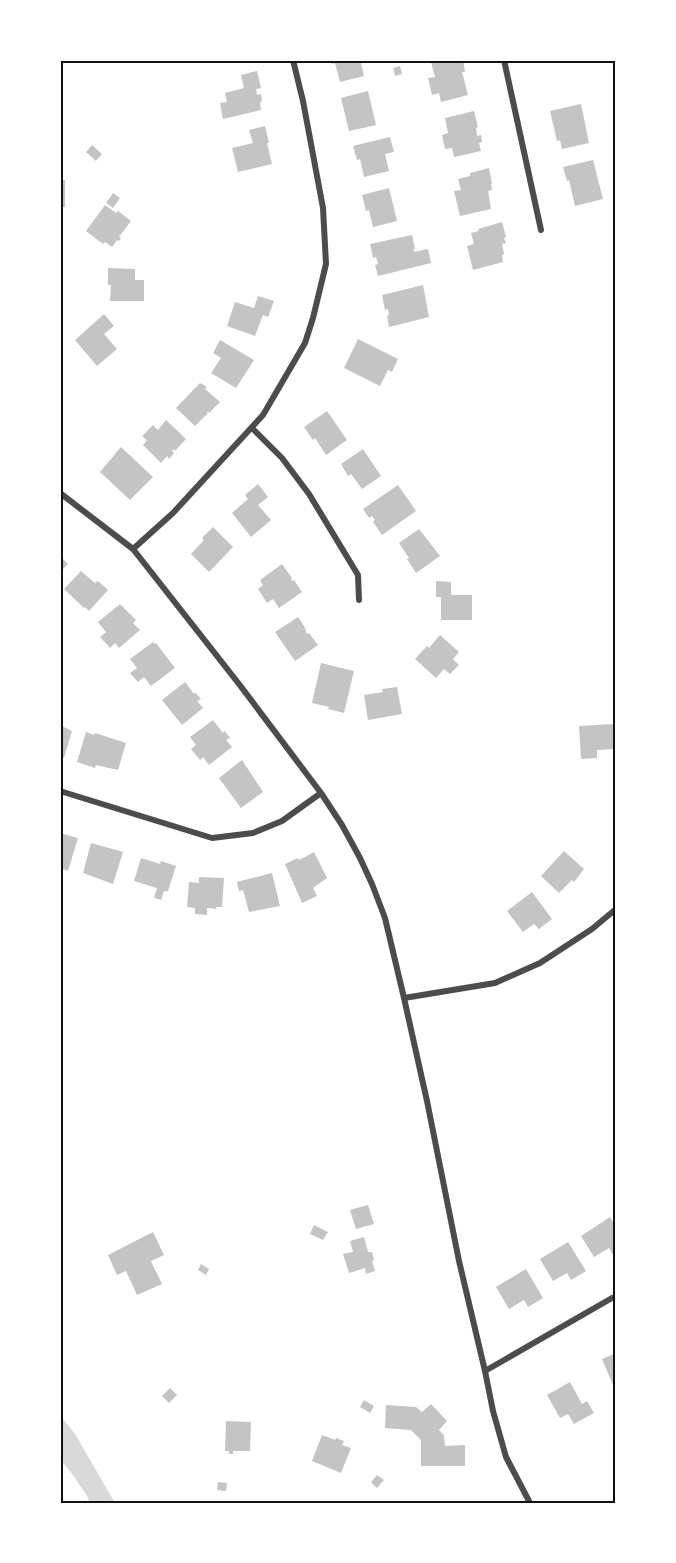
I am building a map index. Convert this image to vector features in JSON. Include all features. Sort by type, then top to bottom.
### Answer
[{"type":"street","points":[[133,549],[173,513],[263,415],[305,343],[326,264],[323,208],[293,60]]},
{"type":"street","points":[[504,60],[541,230]]},
{"type":"street","points":[[252,428],[282,458],[309,494],[358,574],[359,600]]},
{"type":"street","points":[[60,493],[133,549],[239,684],[321,794],[342,825],[360,858],[385,918],[427,1101],[459,1261],[493,1411],[506,1457],[530,1503]]},
{"type":"street","points":[[60,791],[212,838],[253,833],[282,821],[321,794]]},
{"type":"street","points":[[404,998],[495,983],[540,963],[592,929],[616,909]]},
{"type":"street","points":[[485,1371],[612,1298],[616,1298]]},
{"type":"shaded area","points":[[60,1415],[75,1434],[115,1503],[90,1503],[60,1459]]},
{"type":"building","points":[[331,60],[360,60],[364,76],[340,82],[335,63],[332,64]]},
{"type":"building","points":[[463,60],[465,72],[462,72],[468,95],[441,102],[439,93],[432,95],[428,78],[435,77],[431,62]]},
{"type":"building","points":[[400,66],[402,74],[395,76],[393,68]]},
{"type":"building","points":[[257,71],[261,88],[256,89],[257,95],[261,94],[261,110],[223,119],[220,103],[227,102],[225,93],[244,88],[241,75]]},
{"type":"building","points":[[368,91],[376,125],[349,131],[341,98]]},
{"type":"building","points":[[581,104],[589,143],[562,149],[560,140],[557,141],[550,111]]},
{"type":"building","points":[[474,111],[478,127],[476,128],[477,136],[481,135],[482,142],[479,143],[481,151],[454,157],[452,148],[445,149],[442,135],[448,133],[445,118]]},
{"type":"building","points":[[265,126],[272,164],[238,172],[232,148],[253,143],[249,130]]},
{"type":"building","points":[[390,137],[394,152],[385,154],[389,171],[364,177],[360,159],[357,160],[353,146]]},
{"type":"building","points":[[92,145],[102,154],[96,161],[86,152]]},
{"type":"building","points":[[593,160],[603,199],[575,206],[569,180],[567,181],[563,167]]},
{"type":"building","points":[[489,168],[492,183],[492,190],[488,191],[491,209],[460,216],[454,191],[461,190],[458,179]]},
{"type":"building","points":[[60,180],[65,180],[65,207],[60,207]]},
{"type":"building","points":[[389,188],[397,221],[373,227],[362,195]]},
{"type":"building","points":[[113,193],[120,198],[113,208],[106,203]]},
{"type":"building","points":[[105,205],[131,221],[119,237],[121,238],[119,241],[117,240],[112,247],[105,242],[103,244],[86,231]]},
{"type":"building","points":[[502,222],[506,237],[504,238],[506,243],[502,244],[503,262],[473,270],[467,246],[474,244],[471,233]]},
{"type":"building","points":[[412,235],[414,252],[428,249],[431,263],[378,276],[375,265],[378,264],[376,257],[373,258],[370,244]]},
{"type":"building","points":[[108,268],[135,269],[135,280],[144,280],[144,301],[110,301],[111,285],[108,285]]},
{"type":"building","points":[[423,285],[429,317],[389,327],[388,309],[385,310],[382,295]]},
{"type":"building","points":[[258,296],[274,301],[268,317],[263,315],[255,336],[227,326],[235,302],[254,308]]},
{"type":"building","points":[[104,314],[114,326],[104,334],[117,349],[97,366],[75,340]]},
{"type":"building","points":[[358,339],[398,359],[392,372],[388,370],[380,386],[344,368]]},
{"type":"building","points":[[220,340],[254,360],[236,388],[211,373],[221,358],[213,353]]},
{"type":"building","points":[[200,383],[207,387],[205,389],[220,402],[209,413],[208,411],[195,426],[176,408]]},
{"type":"building","points":[[327,411],[347,440],[326,455],[315,438],[313,440],[304,427]]},
{"type":"building","points":[[166,420],[186,439],[175,451],[174,449],[172,451],[174,453],[169,459],[167,456],[161,463],[143,445],[147,440],[142,436],[153,425],[158,430]]},
{"type":"building","points":[[121,447],[153,477],[130,500],[100,472]]},
{"type":"building","points":[[363,449],[381,476],[362,489],[351,474],[348,476],[341,464]]},
{"type":"building","points":[[258,484],[268,497],[258,505],[271,520],[251,537],[232,513],[248,499],[245,495]]},
{"type":"building","points":[[398,485],[416,511],[382,535],[373,522],[375,520],[372,516],[369,518],[363,509]]},
{"type":"building","points":[[213,527],[233,547],[209,572],[191,554]]},
{"type":"building","points":[[419,529],[440,556],[416,573],[399,543]]},
{"type":"building","points":[[60,556],[68,564],[60,572]]},
{"type":"building","points":[[282,564],[292,578],[291,580],[294,580],[302,592],[279,608],[273,599],[267,603],[258,589],[263,585],[260,580]]},
{"type":"building","points":[[81,571],[108,590],[89,611],[64,589]]},
{"type":"building","points":[[436,581],[451,582],[451,595],[472,595],[472,620],[441,620],[441,597],[436,597]]},
{"type":"building","points":[[120,604],[136,620],[133,623],[140,630],[119,648],[115,643],[110,648],[100,637],[106,632],[98,622]]},
{"type":"building","points":[[298,617],[307,634],[309,633],[318,645],[295,661],[275,632]]},
{"type":"building","points":[[440,635],[459,652],[453,659],[459,665],[450,674],[444,669],[436,678],[415,659]]},
{"type":"building","points":[[153,642],[175,668],[151,686],[144,677],[138,682],[130,673],[137,668],[130,659]]},
{"type":"building","points":[[321,663],[354,671],[344,713],[312,703]]},
{"type":"building","points":[[185,682],[201,699],[197,701],[203,708],[182,725],[162,700]]},
{"type":"building","points":[[397,687],[402,714],[368,720],[364,695]]},
{"type":"building","points":[[213,720],[230,738],[226,740],[232,747],[209,765],[203,757],[200,760],[191,749],[196,745],[190,737]]},
{"type":"building","points":[[613,724],[614,749],[597,750],[597,758],[581,759],[579,726]]},
{"type":"building","points":[[60,725],[72,731],[64,758],[60,757]]},
{"type":"building","points":[[86,732],[126,743],[118,770],[96,765],[95,768],[77,762]]},
{"type":"building","points":[[242,760],[263,792],[241,808],[219,778]]},
{"type":"building","points":[[60,833],[78,838],[68,871],[60,868]]},
{"type":"building","points":[[91,843],[123,852],[113,884],[83,873]]},
{"type":"building","points":[[564,851],[584,869],[574,882],[572,880],[559,893],[541,876]]},
{"type":"building","points":[[314,852],[327,878],[313,888],[317,896],[302,903],[285,864]]},
{"type":"building","points":[[141,858],[176,866],[168,891],[164,891],[161,900],[154,898],[157,888],[134,881]]},
{"type":"building","points":[[272,873],[280,906],[249,912],[243,890],[239,891],[237,882]]},
{"type":"building","points":[[199,877],[224,878],[222,907],[207,908],[207,915],[195,914],[195,908],[187,907],[189,882],[199,883]]},
{"type":"building","points":[[532,892],[552,919],[539,929],[534,924],[523,932],[507,911]]},
{"type":"building","points":[[368,1205],[374,1224],[356,1229],[350,1210]]},
{"type":"building","points":[[610,1217],[616,1227],[616,1253],[613,1255],[609,1248],[594,1257],[581,1236]]},
{"type":"building","points":[[314,1225],[328,1232],[323,1240],[310,1234]]},
{"type":"building","points":[[153,1232],[164,1255],[151,1261],[162,1284],[137,1295],[126,1271],[117,1275],[108,1255]]},
{"type":"building","points":[[364,1237],[368,1252],[372,1252],[375,1271],[366,1274],[365,1268],[349,1273],[343,1254],[353,1252],[350,1241]]},
{"type":"building","points":[[568,1242],[586,1271],[571,1280],[567,1273],[553,1281],[540,1259]]},
{"type":"building","points":[[201,1264],[209,1269],[206,1275],[198,1270]]},
{"type":"building","points":[[526,1269],[543,1298],[528,1307],[524,1300],[509,1309],[496,1287]]},
{"type":"building","points":[[616,1353],[616,1384],[613,1385],[602,1359]]},
{"type":"building","points":[[570,1382],[582,1404],[587,1401],[594,1413],[574,1424],[568,1414],[560,1418],[547,1395]]},
{"type":"building","points":[[170,1388],[177,1395],[169,1403],[162,1396]]},
{"type":"building","points":[[364,1400],[374,1406],[370,1413],[360,1407]]},
{"type":"building","points":[[431,1404],[447,1421],[439,1430],[444,1435],[445,1446],[465,1445],[465,1466],[421,1466],[421,1440],[411,1430],[385,1428],[386,1405],[416,1407],[422,1412]]},
{"type":"building","points":[[226,1421],[251,1422],[250,1451],[233,1451],[233,1454],[229,1454],[229,1451],[225,1451]]},
{"type":"building","points":[[322,1435],[344,1441],[342,1445],[351,1448],[341,1473],[312,1461]]},
{"type":"building","points":[[377,1475],[384,1480],[377,1488],[371,1482]]},
{"type":"building","points":[[218,1482],[227,1483],[226,1491],[217,1490]]}]
